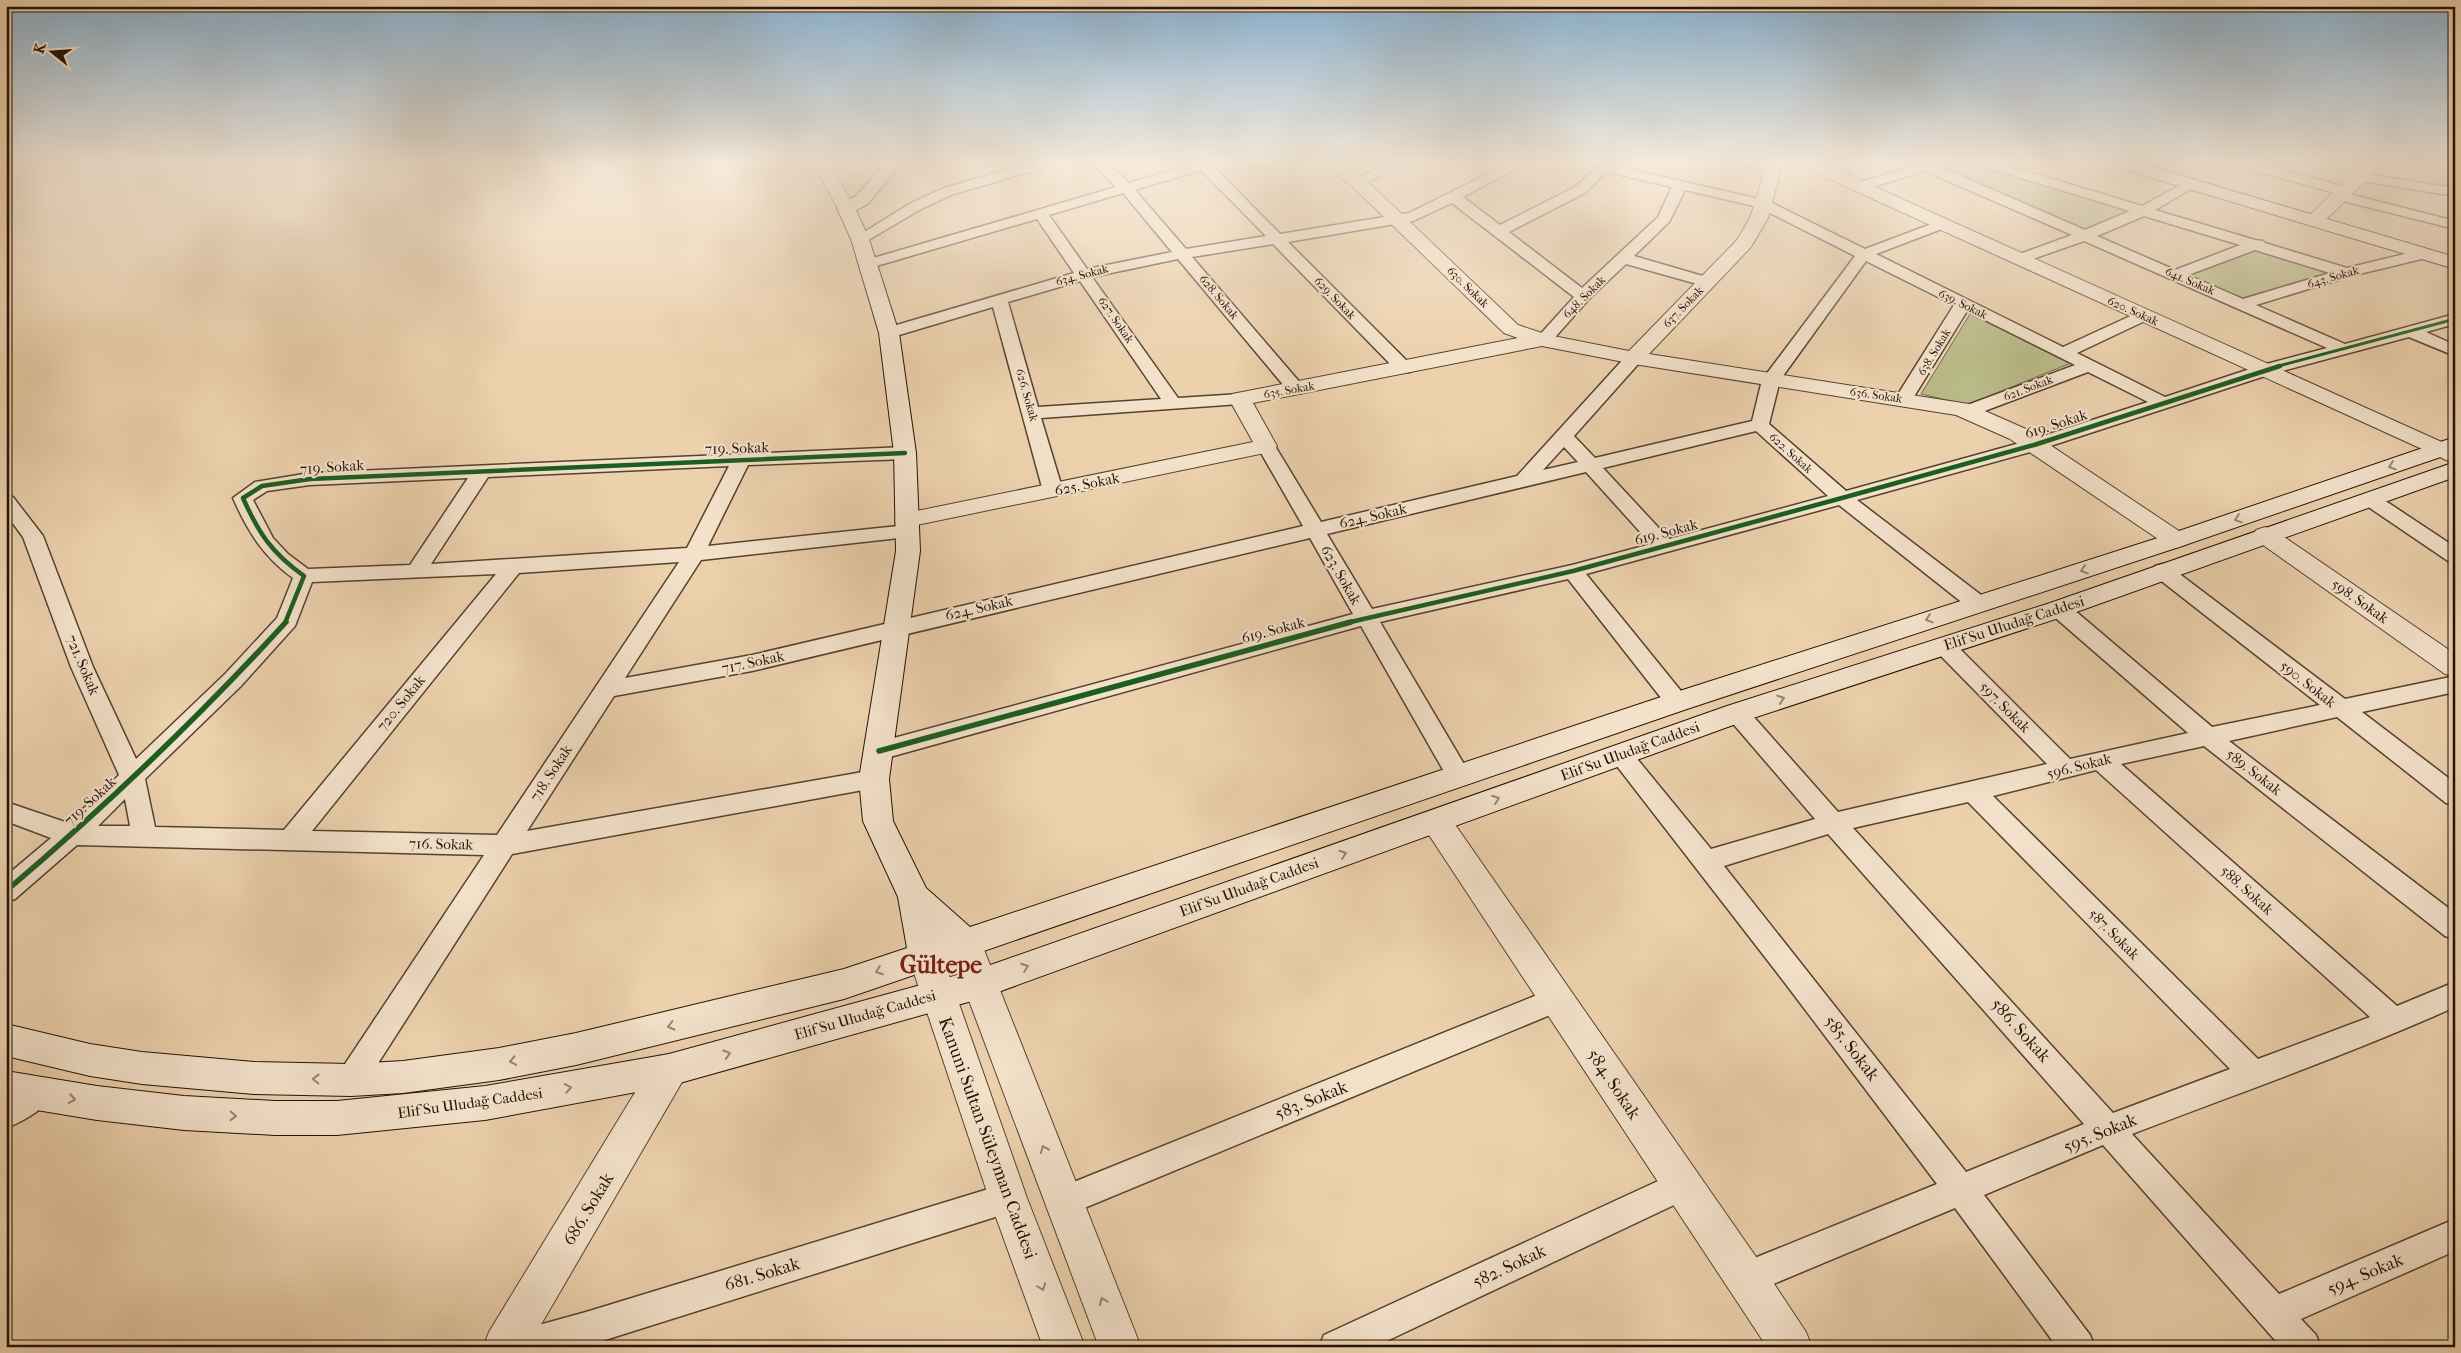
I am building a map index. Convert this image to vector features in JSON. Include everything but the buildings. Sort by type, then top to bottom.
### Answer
[{"type":"main road","points":[[855,227],[889,333],[905,453],[908,526],[908,552],[898,627],[874,779],[875,806],[878,821],[914,897],[964,942],[1120,1347]]},
{"type":"main road","name":"630. Sokak","points":[[1406,227],[1511,329],[1542,340]]},
{"type":"main road","name":"637. Sokak","points":[[1634,358],[1745,243],[1755,227]]},
{"type":"main road","name":"620. Sokak","points":[[1949,227],[2450,455]]},
{"type":"main road","points":[[2338,227],[2455,263]]},
{"type":"main road","name":"636. Sokak","points":[[1542,340],[1634,358],[1944,405],[1968,411],[2006,427],[2176,540]]},
{"type":"main road","name":"635. Sokak","points":[[1240,399],[1542,340]]},
{"type":"main road","name":"623. Sokak","points":[[1240,399],[1266,446]]},
{"type":"main road","name":"625. Sokak","points":[[908,526],[1052,491],[1266,446]]},
{"type":"main road","name":"Elif Su Uludağ Caddesi","points":[[22,1090],[97,1104],[184,1113],[275,1118],[337,1118],[485,1103],[669,1070],[937,994],[979,984],[1738,713],[2060,609],[2162,571],[2371,500],[2450,455]]},
{"type":"main road","name":"Elif Su Uludağ Caddesi","points":[[6,1040],[90,1060],[142,1068],[254,1078],[351,1080],[452,1071],[576,1048],[844,984],[1677,702],[1978,603],[2450,455]]},
{"type":"main road","name":"598. Sokak","points":[[2265,535],[2455,667]]},
{"type":"main road","name":"584. Sokak","points":[[1436,821],[1747,1278],[1791,1347]]},
{"type":"main road","name":"Kanuni Sultan Süleyman Caddesi","points":[[914,897],[925,955],[937,994],[1008,1198],[1064,1347]]},
{"type":"main road","name":"686. Sokak","points":[[504,1347],[669,1070]]},
{"type":"street","points":[[860,239],[880,227]]},
{"type":"street","points":[[868,264],[992,227]]},
{"type":"street","name":"627. Sokak","points":[[1050,227],[1174,404]]},
{"type":"street","name":"628. Sokak","points":[[1160,227],[1296,389]]},
{"type":"street","name":"629. Sokak","points":[[1267,227],[1404,368]]},
{"type":"street","name":"634. Sokak","points":[[889,333],[999,298],[1084,274],[1183,254],[1351,227]]},
{"type":"street","points":[[1493,227],[1583,296]]},
{"type":"street","points":[[1499,232],[1508,227]]},
{"type":"street","name":"648. Sokak","points":[[1542,340],[1583,296],[1655,227]]},
{"type":"street","name":"639. Sokak","points":[[1810,227],[2164,402]]},
{"type":"street","points":[[1864,254],[1934,227]]},
{"type":"street","name":"641. Sokak","points":[[2065,227],[2343,349]]},
{"type":"street","points":[[2019,259],[2104,227]]},
{"type":"street","points":[[2201,227],[2346,273]]},
{"type":"street","points":[[2175,275],[2258,244]]},
{"type":"street","name":"622. Sokak","points":[[1864,254],[1771,380],[1760,425],[1842,498],[1978,603]]},
{"type":"street","name":"643. Sokak","points":[[2242,304],[2346,273],[2425,254]]},
{"type":"street","points":[[1623,258],[1708,282]]},
{"type":"street","name":"626. Sokak","points":[[999,298],[1052,491]]},
{"type":"street","name":"638. Sokak","points":[[1904,400],[1963,304]]},
{"type":"street","points":[[2063,353],[2143,316]]},
{"type":"street","name":"619. Sokak","points":[[879,751],[1365,618],[1573,570],[1842,498],[2034,445],[2265,370],[2455,319]]},
{"type":"street","points":[[2410,331],[2455,352]]},
{"type":"street","name":"637. Sokak","points":[[1524,480],[1634,358]]},
{"type":"street","name":"621. Sokak","points":[[1968,411],[2089,366]]},
{"type":"street","name":"635. Sokak","points":[[1032,413],[1240,399]]},
{"type":"street","name":"624. Sokak","points":[[898,627],[1760,425]]},
{"type":"street","points":[[1564,436],[1664,546]]},
{"type":"street","name":"623. Sokak","points":[[1266,446],[1459,776]]},
{"type":"street","name":"719. Sokak","points":[[6,891],[72,835],[133,778],[233,680],[287,621],[304,576],[270,549],[260,537],[243,498],[262,486],[310,479],[905,453]]},
{"type":"street","name":"718. Sokak","points":[[351,1080],[694,554],[741,461]]},
{"type":"street","points":[[416,571],[482,471]]},
{"type":"street","points":[[2371,500],[2455,556]]},
{"type":"street","name":"721. Sokak","points":[[6,501],[33,536],[82,667],[133,778],[144,836]]},
{"type":"street","points":[[304,576],[513,567],[694,554],[908,526]]},
{"type":"street","name":"720. Sokak","points":[[290,840],[513,567]]},
{"type":"street","points":[[1573,570],[1677,702]]},
{"type":"street","name":"590. Sokak","points":[[2162,571],[2455,796]]},
{"type":"street","name":"589. Sokak","points":[[2060,609],[2208,737],[2455,928]]},
{"type":"street","name":"717. Sokak","points":[[606,689],[752,663],[898,627]]},
{"type":"street","name":"597. Sokak","points":[[1944,646],[2066,768]]},
{"type":"street","name":"596. Sokak","points":[[1706,861],[1834,823],[1973,792],[2066,768],[2338,707],[2455,684]]},
{"type":"street","name":"586. Sokak","points":[[1738,713],[1834,823],[2110,1128],[2304,1347]]},
{"type":"street","name":"585. Sokak","points":[[1621,755],[1962,1190],[2078,1347]]},
{"type":"street","name":"588. Sokak","points":[[2100,760],[2394,1021]]},
{"type":"street","name":"716. Sokak","points":[[6,811],[72,835],[504,845],[874,779]]},
{"type":"street","name":"587. Sokak","points":[[1973,792],[2255,1075]]},
{"type":"street","name":"595. Sokak","points":[[1747,1278],[2110,1128],[2255,1075],[2394,1021],[2455,994]]},
{"type":"street","name":"583. Sokak","points":[[1065,1201],[1557,999]]},
{"type":"street","points":[[6,1114],[22,1090]]},
{"type":"street","name":"582. Sokak","points":[[1336,1347],[1682,1185]]},
{"type":"street","name":"681. Sokak","points":[[515,1347],[586,1329],[1008,1198]]},
{"type":"street","name":"594. Sokak","points":[[2275,1313],[2455,1235]]},
{"type":"green space","points":[[2068,227],[2090,227],[2079,232]]},
{"type":"green space","points":[[2261,248],[2331,272],[2239,299],[2186,277]]},
{"type":"green space","points":[[1970,314],[2071,363],[1967,405],[1921,394]]},
{"type":"cycle path","points":[[879,751],[1365,618],[1573,571],[1842,498],[2034,445],[2265,370],[2455,319]]},
{"type":"cycle path","points":[[6,891],[72,835],[233,680],[287,621],[304,576],[266,543],[249,512],[243,498],[262,486],[310,479],[905,453]]},
{"type":"district","name":"Gültepe","points":[[941,965]]}]
